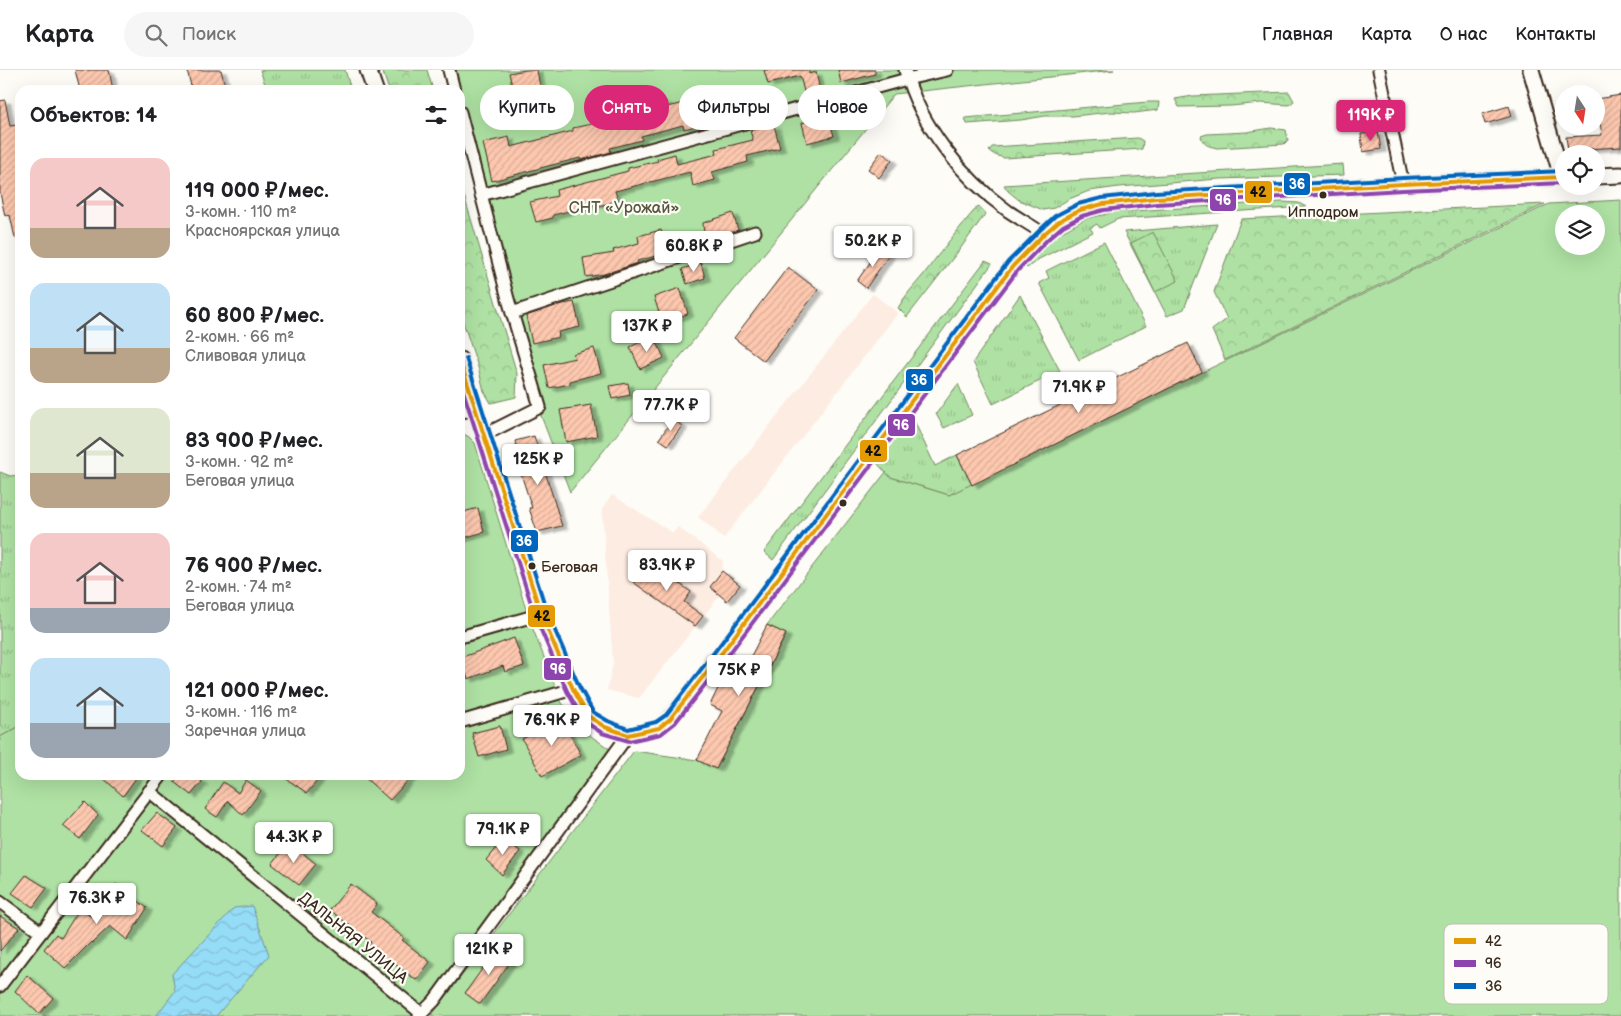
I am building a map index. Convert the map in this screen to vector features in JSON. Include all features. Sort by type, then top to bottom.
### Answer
[{"type":"street","points":[[368,70],[373,85]]},
{"type":"street","points":[[449,70],[453,85]]},
{"type":"street","points":[[481,195],[906,75],[946,70]]},
{"type":"street","points":[[1379,70],[1403,184]]},
{"type":"street","points":[[1532,70],[1555,149]]},
{"type":"street","points":[[906,75],[931,128],[964,172],[1008,210],[1044,234]]},
{"type":"street","points":[[465,132],[512,313],[540,407],[484,435]]},
{"type":"street","points":[[1605,176],[1621,175]]},
{"type":"street","points":[[465,376],[541,614],[573,690],[588,716],[605,727],[628,735],[659,728],[670,719],[1013,266],[1059,221],[1080,210],[1127,201],[1403,184],[1555,177]]},
{"type":"street","points":[[512,313],[755,232]]},
{"type":"street","points":[[465,411],[476,410]]},
{"type":"street","points":[[465,636],[541,614]]},
{"type":"street","points":[[465,721],[573,690]]},
{"type":"street","points":[[420,1015],[434,1001],[628,735]]},
{"type":"street","points":[[0,986],[158,780]]},
{"type":"street","name":"ДАЛЬНЯЯ УЛИЦА","points":[[149,791],[420,1015]]},
{"type":"street","points":[[0,902],[41,932]]},
{"type":"shaded area","points":[[873,294],[898,313],[724,538],[698,517]]},
{"type":"shaded area","points":[[612,495],[673,533],[678,527],[723,561],[722,571],[710,587],[720,595],[639,698],[607,690],[613,664],[602,509]]},
{"type":"green space","points":[[260,70],[345,70],[350,85],[265,85]]},
{"type":"green space","points":[[382,70],[427,70],[432,85],[387,85]]},
{"type":"green space","name":"СНТ «Урожай»","points":[[444,70],[1114,70],[894,94],[886,104],[886,85],[798,85],[798,130],[865,130],[570,492],[538,408],[465,144],[465,85],[448,85]]},
{"type":"green space","points":[[1289,92],[1294,101],[1289,105],[1261,103],[1231,106],[1179,107],[1175,99],[1193,96]]},
{"type":"green space","points":[[1159,102],[1158,110],[1134,113],[1111,112],[1073,116],[1045,116],[1021,120],[967,124],[965,118]]},
{"type":"green space","points":[[1271,128],[1286,130],[1288,140],[1284,144],[1217,148],[1206,145],[1201,136],[1207,134],[1247,132]]},
{"type":"green space","points":[[1138,138],[1143,141],[1142,149],[1004,158],[989,151],[992,147]]},
{"type":"green space","points":[[1343,164],[1344,175],[1219,179],[1089,191],[1069,199],[1054,208],[1043,210],[1019,200],[1004,185]]},
{"type":"green space","points":[[465,199],[517,374],[516,397],[491,403],[484,391],[465,328]]},
{"type":"green space","points":[[1621,200],[1621,1016],[431,1016],[634,751],[697,760],[716,769],[786,635],[767,625],[886,472],[890,477],[949,495],[1549,204]]},
{"type":"green space","points":[[1282,202],[1299,203],[1306,207],[1118,219],[1100,228],[1097,224],[1090,228],[1093,232],[1039,259],[1027,268],[1023,264],[1053,237],[1085,219],[1115,212]]},
{"type":"green space","points":[[1545,204],[1225,360],[1212,330],[1227,319],[1214,292],[1241,219]]},
{"type":"green space","points":[[978,206],[986,213],[907,317],[898,308],[901,303]]},
{"type":"green space","points":[[1217,224],[1184,309],[1167,316],[1124,232]]},
{"type":"green space","points":[[1153,232],[1178,281],[1155,292],[1131,243]]},
{"type":"green space","points":[[1104,242],[1146,326],[1079,360],[1039,283],[1049,278],[1046,271]]},
{"type":"green space","points":[[985,261],[992,264],[773,560],[764,552]]},
{"type":"green space","points":[[1020,295],[1060,371],[993,404],[973,362]]},
{"type":"green space","points":[[958,384],[972,415],[944,428],[936,414]]},
{"type":"green space","points":[[911,414],[935,466],[957,455],[972,485],[949,495],[890,477],[875,461]]},
{"type":"green space","points":[[465,435],[475,443],[529,619],[562,703],[588,734],[614,752],[434,995],[415,1016],[0,1016],[0,737],[15,729],[15,780],[465,780]]},
{"type":"green space","points":[[0,472],[10,476],[15,476],[15,729],[0,737]]},
{"type":"water","points":[[252,906],[269,955],[216,1016],[156,1016],[175,991],[172,974],[234,908]]},
{"type":"building","points":[[75,70],[109,70],[112,85],[79,85]]},
{"type":"building","points":[[187,70],[221,70],[225,85],[191,85]]},
{"type":"building","points":[[537,70],[540,85],[512,85],[509,73]]},
{"type":"building","points":[[764,70],[809,70],[809,74],[816,72],[819,85],[802,85],[800,76],[768,84]]},
{"type":"building","points":[[838,70],[875,70],[875,74],[841,83]]},
{"type":"building","points":[[1621,95],[1621,147],[1567,145],[1566,137],[1605,135],[1605,98]]},
{"type":"building","points":[[5,100],[10,126],[15,125],[15,238],[10,215],[5,216],[0,193],[0,101]]},
{"type":"building","points":[[679,104],[679,126],[669,129],[669,107]]},
{"type":"building","points":[[1509,106],[1512,116],[1485,124],[1482,114]]},
{"type":"building","points":[[584,126],[584,130],[664,130],[641,136],[642,140],[610,148],[611,152],[581,160],[580,158],[492,181],[483,143],[509,137],[511,147],[573,131],[574,128]]},
{"type":"building","points":[[775,130],[780,148],[747,156],[748,162],[712,172],[715,180],[693,186],[690,172],[615,191],[618,201],[553,215],[553,218],[536,222],[530,202],[557,196],[556,190],[628,171],[628,168],[658,161],[657,159],[675,154],[677,164],[717,154],[716,149],[753,140],[750,131]]},
{"type":"building","points":[[804,130],[832,130],[834,136],[807,143]]},
{"type":"building","points":[[1378,132],[1381,149],[1363,152],[1361,134]]},
{"type":"building","points":[[881,152],[892,160],[879,178],[868,169]]},
{"type":"building","points":[[733,213],[738,230],[712,239],[704,233],[703,223]]},
{"type":"building","points":[[661,230],[667,253],[637,261],[638,263],[604,274],[586,277],[583,258],[614,253],[613,250],[639,243],[638,236]]},
{"type":"building","points":[[880,248],[889,255],[866,288],[857,281]]},
{"type":"building","points":[[701,263],[705,278],[687,284],[682,269]]},
{"type":"building","points":[[788,267],[818,290],[764,361],[734,338]]},
{"type":"building","points":[[680,288],[688,314],[662,322],[654,297]]},
{"type":"building","points":[[574,302],[580,327],[558,332],[559,337],[532,343],[526,316],[558,305]]},
{"type":"building","points":[[654,336],[664,358],[640,369],[630,347]]},
{"type":"building","points":[[1188,343],[1202,372],[972,485],[957,455]]},
{"type":"building","points":[[594,348],[601,373],[570,381],[570,384],[549,388],[544,365],[575,358],[573,354]]},
{"type":"building","points":[[628,383],[630,395],[612,399],[609,386]]},
{"type":"building","points":[[591,405],[597,436],[566,442],[560,410]]},
{"type":"building","points":[[673,419],[682,426],[668,445],[659,439]]},
{"type":"building","points":[[534,436],[562,526],[537,532],[529,508],[532,508],[521,474],[524,473],[515,441]]},
{"type":"building","points":[[478,508],[484,532],[465,538],[465,512]]},
{"type":"building","points":[[648,561],[691,592],[684,602],[703,616],[695,626],[633,582]]},
{"type":"building","points":[[722,571],[740,585],[727,601],[710,587]]},
{"type":"building","points":[[767,625],[786,634],[716,769],[697,760],[722,711],[710,705],[724,676],[737,683]]},
{"type":"building","points":[[514,638],[524,666],[505,672],[503,666],[468,679],[465,671],[465,656]]},
{"type":"building","points":[[561,718],[581,755],[542,776],[522,739]]},
{"type":"building","points":[[500,726],[506,749],[479,757],[472,733]]},
{"type":"building","points":[[105,780],[134,780],[123,796]]},
{"type":"building","points":[[176,780],[200,780],[202,782],[191,795],[174,782]]},
{"type":"building","points":[[246,780],[261,791],[243,815],[228,801],[217,817],[205,809],[223,782],[238,793]]},
{"type":"building","points":[[288,780],[318,780],[307,793]]},
{"type":"building","points":[[368,780],[408,780],[390,800]]},
{"type":"building","points":[[85,802],[98,815],[80,839],[63,826]]},
{"type":"building","points":[[157,813],[177,828],[163,846],[142,830]]},
{"type":"building","points":[[503,839],[520,851],[502,875],[486,860]]},
{"type":"building","points":[[289,842],[316,864],[299,885],[272,864]]},
{"type":"building","points":[[26,875],[47,888],[33,907],[12,893]]},
{"type":"building","points":[[116,884],[147,908],[127,940],[110,926],[65,968],[44,949],[56,934],[61,938],[80,908],[90,916]]},
{"type":"building","points":[[351,884],[377,904],[371,912],[430,962],[416,980],[387,958],[385,960],[368,946],[371,942],[330,910]]},
{"type":"building","points":[[0,916],[19,928],[0,951]]},
{"type":"building","points":[[498,947],[513,958],[480,1004],[465,993]]},
{"type":"building","points":[[27,975],[53,998],[39,1014],[15,991]]},
{"type":"transit line","name":"36","points":[[466,358],[547,612],[579,686],[593,712],[608,721],[628,729],[656,722],[666,715],[1008,262],[1055,216],[1078,204],[1102,198],[1156,192],[1555,171]]},
{"type":"transit line","name":"42","points":[[465,376],[541,614],[573,689],[588,716],[605,727],[628,735],[659,728],[670,719],[1013,266],[1059,221],[1080,210],[1103,204],[1156,198],[1555,177]]},
{"type":"transit line","name":"96","points":[[465,397],[535,616],[567,691],[584,721],[602,733],[629,741],[661,734],[675,723],[1018,270],[1063,226],[1082,216],[1104,210],[1157,204],[1555,183]]},
{"type":"place","name":"Ипподром","points":[[1323,195]]},
{"type":"place","name":"Беговая","points":[[532,566]]}]
